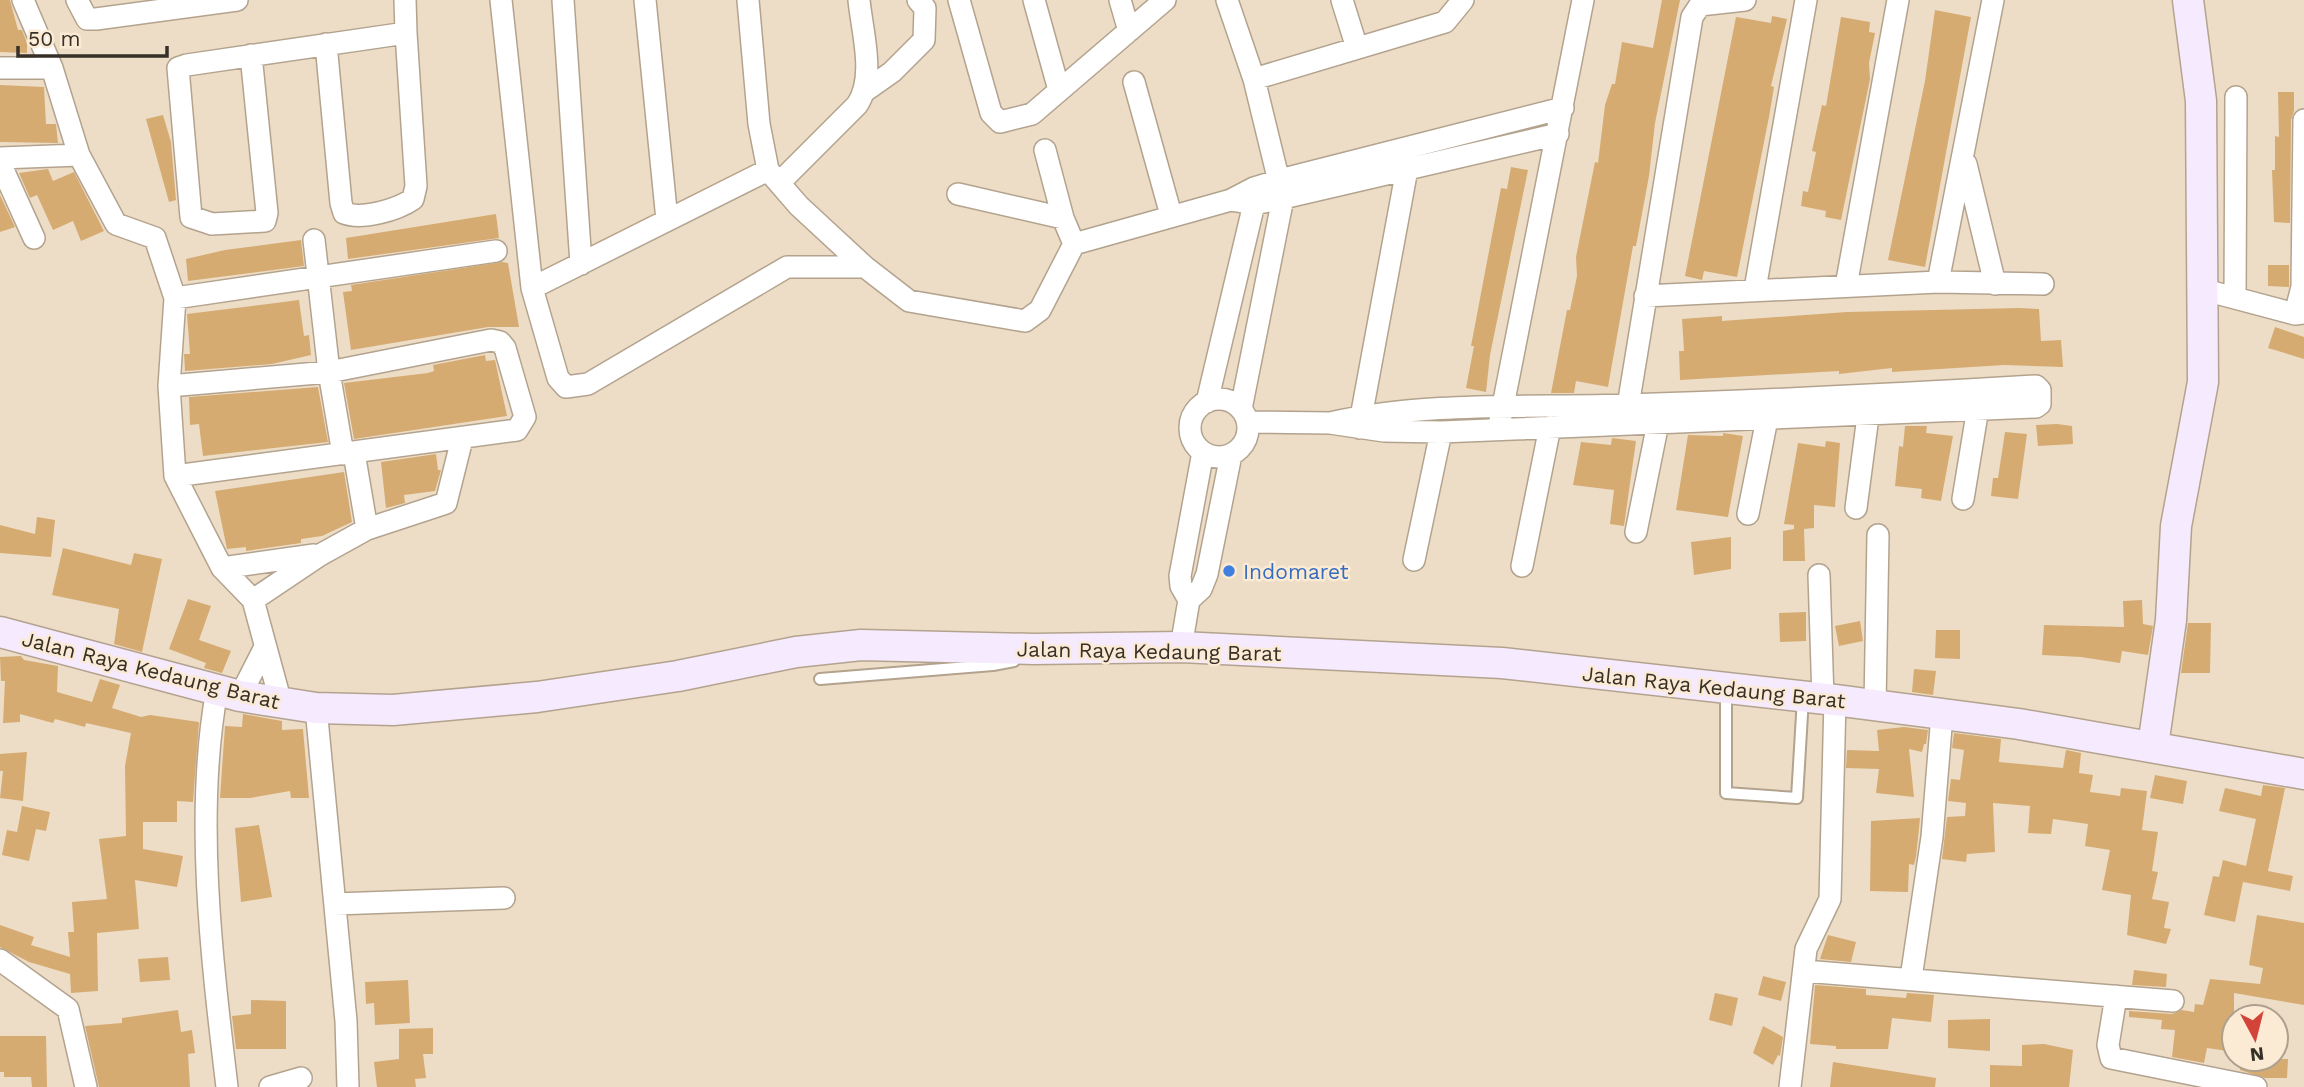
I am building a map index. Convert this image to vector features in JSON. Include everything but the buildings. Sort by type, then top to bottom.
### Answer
[{"type":"street","points":[[23,0],[52,68],[79,155],[116,223],[155,239],[175,298],[169,386],[175,477],[222,568],[253,600],[281,703]]},
{"type":"street","points":[[77,0],[87,19],[96,19],[237,0]]},
{"type":"street","points":[[326,44],[344,213],[354,217],[404,205],[413,199],[416,186],[405,0]]},
{"type":"street","points":[[501,0],[532,288],[558,378],[566,387],[588,384],[787,267],[878,278]]},
{"type":"street","points":[[563,0],[581,264]]},
{"type":"street","points":[[645,0],[667,220]]},
{"type":"street","points":[[748,0],[759,124],[773,176],[799,206],[878,278],[909,301],[1025,321],[1040,310],[1074,244],[1171,215],[1282,189],[1563,108]]},
{"type":"street","points":[[532,288],[667,220],[773,176],[858,105],[865,91],[866,69],[859,0]]},
{"type":"street","points":[[865,91],[892,72],[924,40],[925,8],[918,0]]},
{"type":"street","points":[[959,0],[991,113],[1000,122],[1032,114],[1165,0]]},
{"type":"street","points":[[1034,0],[1059,90]]},
{"type":"street","points":[[1120,0],[1129,31]]},
{"type":"street","points":[[1227,0],[1254,79],[1282,189],[1244,415],[1245,441],[1231,455],[1222,457],[1203,452],[1195,445],[1190,426],[1199,408],[1208,402],[1231,402],[1244,415],[1359,423],[1500,417],[1626,414],[1870,404],[1978,408],[2039,406],[2040,388],[1870,404],[1767,419],[1658,422],[1626,414],[1550,427],[1500,417],[1441,432],[1359,423]]},
{"type":"street","points":[[1342,0],[1357,48]]},
{"type":"street","points":[[1500,417],[1583,0]]},
{"type":"street","points":[[1626,414],[1692,17],[1700,5],[1745,0]]},
{"type":"street","points":[[1755,289],[1806,0]]},
{"type":"street","points":[[1846,286],[1898,0]]},
{"type":"street","points":[[1938,282],[1993,0]]},
{"type":"street","points":[[2153,746],[2171,620],[2176,526],[2203,382],[2201,101],[2188,0]]},
{"type":"street","points":[[1254,79],[1445,22],[1461,2]]},
{"type":"street","points":[[251,55],[267,213],[265,221],[212,224],[191,217],[188,207],[176,74],[178,68],[251,55],[406,33]]},
{"type":"street","points":[[0,68],[52,68]]},
{"type":"street","points":[[1134,82],[1171,215]]},
{"type":"street","points":[[2235,297],[2236,97]]},
{"type":"street","points":[[2201,289],[2301,316],[2304,120]]},
{"type":"street","points":[[1282,189],[1407,169],[1558,134]]},
{"type":"street","points":[[1045,150],[1063,218],[1074,244]]},
{"type":"street","points":[[0,158],[79,155]]},
{"type":"street","points":[[1964,158],[1996,284]]},
{"type":"street","points":[[0,163],[34,238]]},
{"type":"street","points":[[1359,423],[1407,169]]},
{"type":"street","points":[[958,194],[1063,218]]},
{"type":"street","points":[[1208,402],[1254,196]]},
{"type":"street","points":[[314,240],[329,372],[367,529]]},
{"type":"street","points":[[1246,241],[1275,243]]},
{"type":"street","points":[[175,298],[496,251]]},
{"type":"street","points":[[1645,296],[1938,282],[2043,284]]},
{"type":"street","points":[[169,386],[329,372],[491,340],[500,342],[505,348],[525,417],[517,430],[175,477]]},
{"type":"street","points":[[1856,508],[1870,404]]},
{"type":"street","points":[[1963,499],[1978,408]]},
{"type":"street","points":[[1748,514],[1767,419]]},
{"type":"street","points":[[1636,532],[1658,422]]},
{"type":"street","points":[[1522,566],[1550,427]]},
{"type":"street","points":[[1414,560],[1441,432]]},
{"type":"street","points":[[253,600],[320,555],[367,529],[446,503],[462,439]]},
{"type":"street","points":[[1189,600],[1181,586],[1180,576],[1203,452]]},
{"type":"street","points":[[1181,647],[1189,600],[1200,589],[1207,573],[1231,455]]},
{"type":"street","points":[[1875,705],[1878,535]]},
{"type":"street","points":[[222,568],[320,555]]},
{"type":"street","points":[[1790,1087],[1807,949],[1830,899],[1820,698],[1819,575]]},
{"type":"street","name":"Jalan Raya Kedaung Barat","points":[[0,632],[229,693],[317,708],[393,710],[537,698],[678,676],[796,652],[860,645],[1034,649],[1181,647],[1502,663],[1875,705],[2153,746],[2304,774]]},
{"type":"street","points":[[227,1087],[212,960],[207,769],[229,693],[265,647]]},
{"type":"street","points":[[317,708],[346,1021],[348,1087]]},
{"type":"street","points":[[1911,978],[1931,837],[1942,715]]},
{"type":"street","points":[[335,904],[504,898]]},
{"type":"street","points":[[0,960],[68,1009],[86,1087]]},
{"type":"street","points":[[1804,971],[2173,1001]]},
{"type":"street","points":[[2116,996],[2108,1045],[2112,1058],[2256,1087]]},
{"type":"street","points":[[270,1087],[301,1078]]},
{"type":"lane","points":[[820,679],[993,665],[1020,659],[1034,649]]},
{"type":"lane","points":[[1726,688],[1726,793],[1797,798],[1820,698]]},
{"type":"place","name":"Indomaret","points":[[1229,571]]}]
